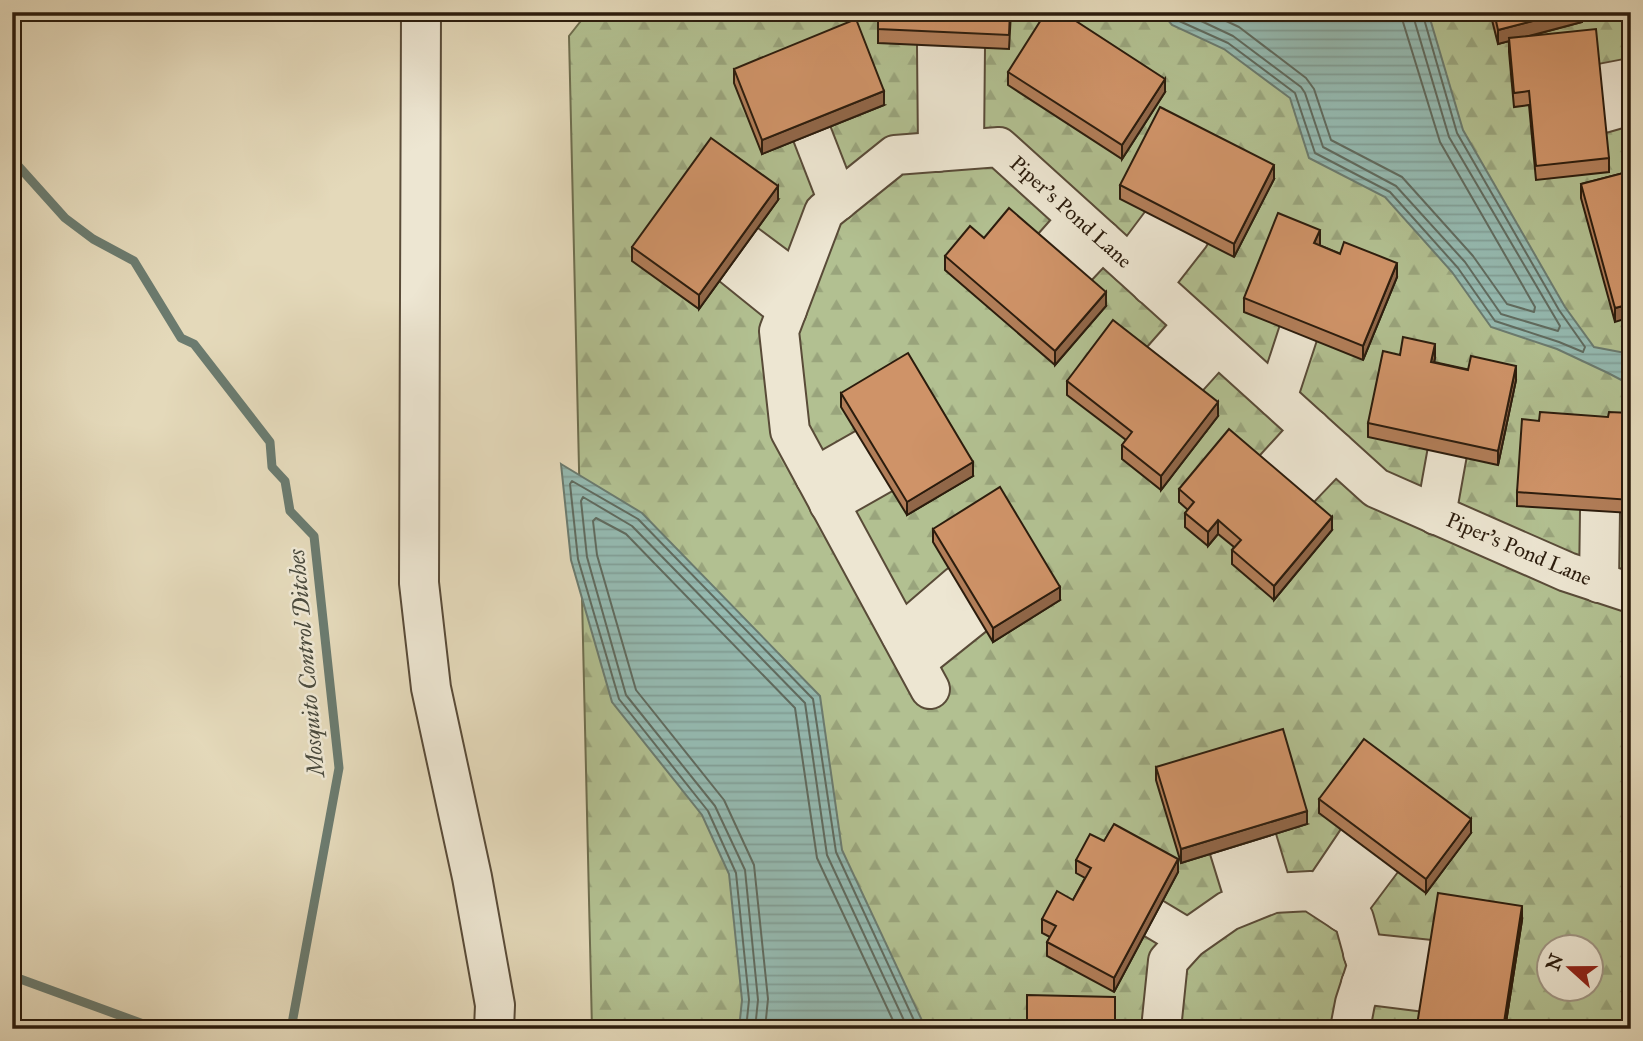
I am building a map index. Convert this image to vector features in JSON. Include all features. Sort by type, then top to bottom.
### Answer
[{"type":"street","points":[[421,12],[419,583],[431,688],[472,877],[495,1004],[494,1029]]},
{"type":"street","points":[[951,46],[951,151]]},
{"type":"street","points":[[822,130],[847,193]]},
{"type":"street","name":"Piper's Pond Lane","points":[[968,599],[915,662],[790,431],[779,331],[824,212],[895,155],[999,147],[1376,488],[1602,584]]},
{"type":"street","points":[[1059,264],[1115,252],[1177,228]]},
{"type":"street","points":[[738,254],[792,296]]},
{"type":"street","points":[[1168,377],[1206,334]]},
{"type":"street","points":[[1277,398],[1298,334]]},
{"type":"street","points":[[1280,486],[1323,440]]},
{"type":"street","points":[[1423,509],[1434,451]]},
{"type":"street","points":[[822,490],[874,461]]},
{"type":"street","points":[[1588,511],[1602,584]]},
{"type":"street","points":[[1243,844],[1259,898]]},
{"type":"street","points":[[1331,904],[1370,850]]},
{"type":"street","points":[[1161,1029],[1168,961],[1163,939],[1259,898],[1311,891],[1354,919],[1362,969],[1350,1029]]},
{"type":"street","points":[[1362,969],[1427,976]]},
{"type":"green space","points":[[588,12],[1631,12],[1631,1029],[592,1029],[569,36]]},
{"type":"water","points":[[1161,12],[1428,12],[1463,130],[1565,307],[1594,347],[1631,354],[1631,385],[1557,349],[1491,327],[1452,272],[1385,197],[1309,158],[1290,98],[1224,49],[1172,25]]},
{"type":"water","points":[[561,464],[642,513],[820,696],[842,850],[926,1029],[739,1029],[742,1000],[729,874],[702,815],[612,702],[571,560]]},
{"type":"building","points":[[878,12],[1010,12],[1009,35],[878,29]]},
{"type":"building","points":[[1046,12],[1062,12],[1165,79],[1122,145],[1008,72]]},
{"type":"building","points":[[1494,12],[1568,12],[1498,30]]},
{"type":"building","points":[[856,19],[884,91],[762,140],[734,69]]},
{"type":"building","points":[[1596,29],[1609,158],[1536,166],[1529,91],[1514,93],[1509,38]]},
{"type":"building","points":[[1160,107],[1274,165],[1234,244],[1120,185]]},
{"type":"building","points":[[711,138],[778,186],[699,295],[632,247]]},
{"type":"building","points":[[1631,171],[1631,304],[1615,308],[1581,184]]},
{"type":"building","points":[[1009,208],[1106,292],[1055,351],[945,256],[970,226],[984,238]]},
{"type":"building","points":[[1278,213],[1320,230],[1314,243],[1340,254],[1344,242],[1397,263],[1363,346],[1244,298]]},
{"type":"building","points":[[1113,320],[1218,402],[1161,476],[1122,445],[1132,432],[1067,381]]},
{"type":"building","points":[[1403,337],[1435,344],[1431,362],[1468,370],[1471,356],[1516,366],[1498,451],[1368,423],[1383,351],[1400,355]]},
{"type":"building","points":[[908,353],[973,462],[907,502],[841,393]]},
{"type":"building","points":[[1540,412],[1608,417],[1609,412],[1631,413],[1631,500],[1517,492],[1522,419],[1539,421]]},
{"type":"building","points":[[1229,429],[1332,517],[1274,586],[1232,550],[1241,540],[1218,520],[1208,532],[1185,513],[1194,502],[1179,489]]},
{"type":"building","points":[[1000,487],[1060,587],[993,628],[933,529]]},
{"type":"building","points":[[1283,729],[1307,811],[1181,849],[1156,767]]},
{"type":"building","points":[[1364,739],[1471,819],[1426,879],[1319,799]]},
{"type":"building","points":[[1114,824],[1178,859],[1114,978],[1047,942],[1056,926],[1042,919],[1057,891],[1073,900],[1091,868],[1076,860],[1090,834],[1104,841]]},
{"type":"building","points":[[1438,893],[1522,906],[1503,1029],[1440,1029],[1417,1025]]},
{"type":"building","points":[[1027,995],[1115,997],[1115,1029],[1027,1029]]},
{"type":"waterway","name":"Mosquito Control Ditches","points":[[12,159],[65,218],[93,239],[134,261],[181,338],[194,344],[270,442],[272,467],[285,481],[290,511],[314,536],[339,768],[291,1029]]},
{"type":"waterway","name":"Mosquito Control Ditches","points":[[12,976],[157,1029]]}]
